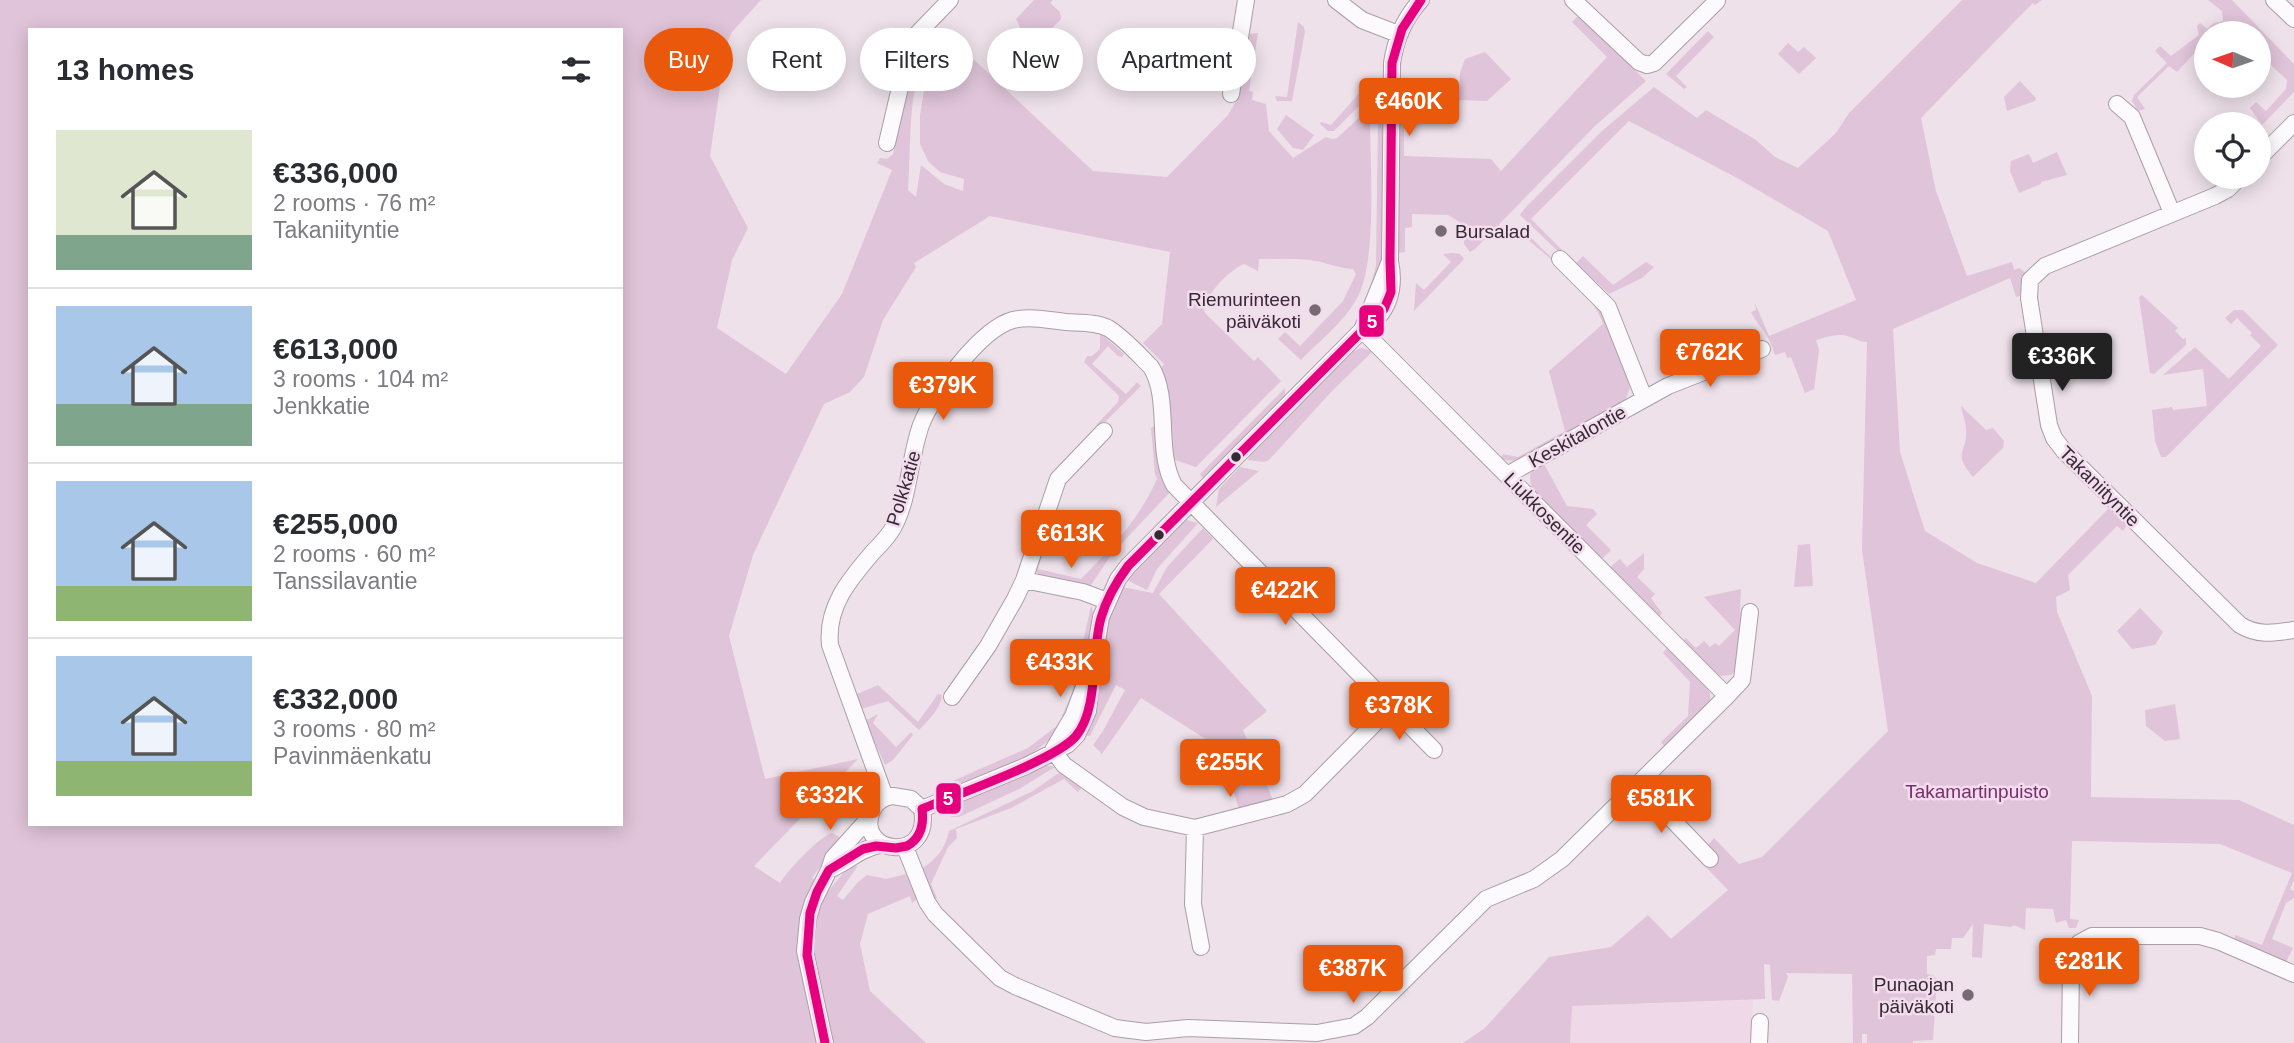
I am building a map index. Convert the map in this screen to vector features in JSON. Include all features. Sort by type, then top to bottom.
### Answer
[{"type":"street","points":[[887,143],[909,46],[950,0]]},
{"type":"street","points":[[1231,94],[1247,0]]},
{"type":"street","points":[[1336,0],[1362,20],[1398,34]]},
{"type":"street","points":[[922,809],[1026,766],[1067,745],[1084,724],[1101,617],[1107,601],[1128,566],[1362,330],[1374,323],[1386,307],[1393,277],[1390,261],[1392,63],[1398,34],[1421,0]]},
{"type":"street","points":[[1573,0],[1639,62],[1647,65],[1654,63],[1717,1]]},
{"type":"street","points":[[2274,0],[2294,19]]},
{"type":"street","points":[[2117,104],[2132,117],[2172,213]]},
{"type":"street","points":[[2271,146],[2294,123]]},
{"type":"street","name":"Takaniityntie","points":[[2226,189],[2045,266],[2030,280],[2029,299],[2049,425],[2054,438],[2075,463],[2240,625],[2252,632],[2294,630]]},
{"type":"street","points":[[1560,259],[1608,307],[1644,398]]},
{"type":"street","name":"Polkkatie","points":[[885,797],[830,645],[828,631],[837,600],[850,579],[893,528],[927,412],[978,342],[999,325],[1030,318],[1096,324],[1107,328],[1134,350],[1156,374],[1168,474],[1174,485],[1434,750]]},
{"type":"street","name":"Liukkosentie","points":[[1362,330],[1727,696]]},
{"type":"street","name":"Keskitalontie","points":[[1507,475],[1668,386],[1762,348]]},
{"type":"street","points":[[952,697],[988,646],[1024,580],[1059,479],[1104,431]]},
{"type":"street","points":[[1024,580],[1083,592],[1107,601]]},
{"type":"street","points":[[905,847],[927,902],[935,914],[1000,978],[1115,1028],[1146,1032],[1188,1028],[1317,1033],[1354,1026],[1367,1017],[1486,899],[1534,879],[1555,865],[1727,696],[1742,680],[1750,612]]},
{"type":"street","points":[[1053,750],[1064,765],[1123,807],[1144,817],[1195,828],[1287,804],[1306,794],[1390,708]]},
{"type":"street","points":[[1639,785],[1710,859]]},
{"type":"street","points":[[825,1043],[809,974],[806,943],[813,902],[830,870],[832,858],[870,817],[877,803],[885,797],[903,796],[922,809],[924,817],[918,837],[905,847],[882,844],[867,847],[830,870]]},
{"type":"street","points":[[870,817],[872,831],[882,844]]},
{"type":"street","points":[[1195,828],[1193,904],[1201,947]]},
{"type":"street","points":[[2070,1043],[2071,964],[2079,943],[2092,936],[2200,936],[2218,941],[2294,974]]},
{"type":"street","points":[[1759,1043],[1760,1021]]},
{"type":"shaded area","points":[[1753,1000],[1750,1043],[1570,1043],[1571,1006]]},
{"type":"green space","points":[[0,0],[761,0],[733,31],[733,28],[644,28],[644,91],[719,91],[710,156],[748,228],[732,260],[717,328],[786,374],[842,294],[892,170],[877,163],[880,158],[887,159],[893,154],[906,91],[914,91],[908,190],[916,197],[921,165],[944,184],[963,191],[964,179],[940,172],[928,161],[920,144],[920,115],[924,91],[973,91],[973,59],[987,72],[987,91],[1008,91],[1093,171],[1167,177],[1228,115],[1240,91],[1253,92],[1252,100],[1266,104],[1269,131],[1293,158],[1326,137],[1337,138],[1362,115],[1370,117],[1370,238],[1363,284],[1356,300],[1338,324],[1301,360],[1278,339],[1285,332],[1300,346],[1343,301],[1356,274],[1353,269],[1310,260],[1259,259],[1258,271],[1244,264],[1219,284],[1209,297],[1204,311],[1254,361],[1258,357],[1281,381],[1196,467],[1172,459],[1161,368],[1164,364],[1143,343],[1162,324],[1170,252],[990,216],[914,263],[916,267],[883,320],[864,377],[850,392],[824,404],[753,555],[729,636],[765,779],[858,759],[754,866],[780,883],[804,855],[832,833],[841,838],[812,878],[829,890],[854,861],[857,867],[837,896],[843,900],[867,875],[886,879],[906,874],[917,899],[912,903],[910,896],[868,914],[860,944],[870,991],[926,1043],[0,1043]]},
{"type":"green space","points":[[1034,0],[1053,0],[1050,3],[1060,12],[1061,19],[1052,28],[1020,28],[1016,19]]},
{"type":"green space","name":"Takamartinpuisto","points":[[1962,0],[2042,0],[2035,5],[2033,3],[1921,118],[1936,191],[1967,276],[2012,262],[2014,270],[2019,268],[2026,273],[2022,295],[2016,297],[2010,278],[1893,329],[1900,452],[1925,531],[1977,563],[2036,583],[2110,507],[2127,525],[2123,531],[2117,526],[2068,575],[2070,590],[2056,597],[2057,612],[2092,696],[2091,797],[2239,800],[2294,825],[2294,880],[2290,889],[2294,891],[2294,898],[2286,903],[2272,939],[2293,948],[2286,962],[2234,940],[2235,935],[2262,945],[2292,873],[2220,844],[2072,841],[2070,919],[2079,920],[2076,928],[2069,928],[2066,920],[2056,923],[2053,909],[2026,908],[2025,930],[2014,925],[1984,924],[1982,958],[1972,957],[1973,924],[1963,938],[1952,938],[1951,949],[1936,949],[1935,955],[1927,956],[1927,974],[1933,975],[1937,980],[1933,1040],[1867,1043],[1867,1034],[1862,1034],[1862,1043],[1853,1043],[1852,974],[1786,973],[1788,977],[1779,1001],[1772,1000],[1770,965],[1764,964],[1765,999],[1572,1006],[1570,1043],[1463,1043],[1485,1028],[1549,957],[1611,947],[1648,915],[1671,939],[1728,890],[1698,859],[1709,850],[1706,847],[1714,838],[1739,864],[1762,857],[1888,731],[1862,550],[1867,342],[1842,335],[1816,340],[1819,350],[1814,389],[1805,393],[1791,357],[1787,358],[1785,352],[1775,355],[1751,312],[1756,310],[1755,303],[1769,336],[1856,300],[1828,231],[1739,179],[1629,121],[1531,219],[1566,254],[1563,256],[1520,215],[1602,131],[1654,87],[1697,118],[1706,110],[1756,140],[1775,157],[1798,168],[1836,133],[1849,113]]},
{"type":"green space","points":[[2208,0],[2232,0],[2252,21],[2223,21],[2222,11]]},
{"type":"green space","points":[[1579,15],[1646,81],[1595,126],[1475,249],[1470,252],[1464,244],[1463,224],[1448,215],[1412,214],[1412,227],[1405,228],[1405,252],[1397,253],[1398,116],[1404,116],[1404,156],[1491,159],[1501,171],[1607,57],[1572,22]]},
{"type":"green space","points":[[1298,22],[1305,32],[1292,101],[1277,101],[1275,96],[1287,97]]},
{"type":"green space","points":[[1708,31],[1714,37],[1676,76],[1687,87],[1684,89],[1666,74]]},
{"type":"green space","points":[[2194,39],[2194,54],[2177,72],[2169,66],[2137,97],[2145,109],[2138,111],[2132,101],[2134,95],[2167,63],[2155,51],[2160,46],[2171,56]]},
{"type":"green space","points":[[2272,41],[2294,64],[2294,92],[2271,116],[2271,112],[2253,112],[2250,108],[2256,102],[2266,111],[2286,89],[2287,80],[2272,66]]},
{"type":"green space","points":[[1788,43],[1798,52],[1804,47],[1816,58],[1799,74],[1778,54]]},
{"type":"green space","points":[[1485,52],[1511,79],[1487,101],[1459,100],[1460,73],[1465,59]]},
{"type":"green space","points":[[2020,81],[2036,98],[2035,101],[2007,111],[2004,97]]},
{"type":"green space","points":[[1364,88],[1370,90],[1370,103],[1361,104],[1334,131],[1328,131],[1320,124],[1331,125]]},
{"type":"green space","points":[[1286,115],[1314,135],[1303,150],[1293,148],[1277,129]]},
{"type":"green space","points":[[1378,117],[1384,117],[1382,254],[1380,269],[1370,289],[1376,265]]},
{"type":"green space","points":[[2057,152],[2067,175],[2041,182],[2019,193],[2010,171],[2011,161],[2029,154],[2033,163]]},
{"type":"green space","points":[[1508,226],[1522,229],[1602,307],[1630,388],[1625,401],[1526,456],[1511,461],[1501,459],[1503,454],[1518,457],[1565,431],[1549,371],[1603,324],[1578,285],[1515,229],[1504,232]]},
{"type":"green space","points":[[1443,254],[1460,254],[1464,259],[1414,311],[1416,283],[1424,290],[1451,262]]},
{"type":"green space","points":[[1583,256],[1613,285],[1646,262],[1654,267],[1642,278],[1609,294],[1576,263]]},
{"type":"green space","points":[[2142,295],[2178,328],[2175,331],[2183,339],[2186,338],[2186,345],[2154,374],[2150,373],[2139,297]]},
{"type":"green space","points":[[2234,310],[2243,310],[2278,345],[2166,457],[2161,457],[2155,441],[2152,410],[2207,406],[2203,369],[2163,375],[2195,347],[2229,379],[2261,346],[2237,318],[2231,324],[2225,318]]},
{"type":"green space","points":[[1100,333],[1124,354],[1122,357],[1118,356],[1108,346],[1092,364],[1126,394],[1137,382],[1141,386],[1100,427],[1097,424],[1118,402],[1119,396],[1084,362],[1087,356],[1092,356],[1100,349]]},
{"type":"green space","points":[[1361,348],[1373,351],[1269,460],[1248,460],[1245,455],[1348,353]]},
{"type":"green space","points":[[1285,388],[1285,396],[1203,478],[1200,474]]},
{"type":"green space","points":[[1961,406],[1986,430],[1993,428],[2004,441],[2003,448],[1973,477],[1962,457],[1966,429]]},
{"type":"green space","points":[[1156,425],[1162,477],[1170,492],[1111,555],[1091,585],[1039,575],[1035,570],[1047,530],[1049,532],[1038,569],[1081,579],[1124,532],[1142,508],[1157,479],[1151,428]]},
{"type":"green space","points":[[1543,462],[1567,506],[1593,509],[1597,514],[1586,525],[1611,550],[1601,560],[1531,489],[1530,474]]},
{"type":"green space","points":[[1240,467],[1259,471],[1216,507],[1219,489]]},
{"type":"green space","points":[[1186,520],[1198,523],[1157,569],[1147,590],[1129,581],[1127,579],[1133,569],[1180,522]]},
{"type":"green space","points":[[1203,528],[1213,539],[1159,594],[1267,711],[1243,730],[1273,800],[1239,809],[1220,748],[1141,698],[1102,754],[1093,745],[1125,690],[1116,685],[1090,736],[1084,735],[1091,723],[1098,699],[1106,627],[1122,587],[1153,593],[1167,567]]},
{"type":"green space","points":[[1810,544],[1813,586],[1794,587],[1798,545]]},
{"type":"green space","points":[[1644,553],[1644,569],[1637,577],[1655,594],[1651,598],[1662,613],[1659,618],[1609,568],[1620,559],[1627,567]]},
{"type":"green space","points":[[1741,589],[1740,613],[1744,612],[1738,668],[1731,675],[1719,676],[1682,642],[1686,638],[1696,648],[1704,641],[1710,647],[1715,643],[1719,646],[1735,630],[1704,597]]},
{"type":"green space","points":[[1091,606],[1093,616],[1090,645],[1065,721],[1062,716],[1071,696]]},
{"type":"green space","points":[[2140,608],[2163,632],[2155,645],[2132,649],[2117,631]]},
{"type":"green space","points":[[1668,647],[1705,685],[1709,691],[1710,703],[1666,749],[1661,742],[1688,716],[1690,682],[1663,653]]},
{"type":"green space","points":[[878,685],[918,722],[938,694],[942,695],[934,714],[919,730],[888,701],[861,709],[855,695]]},
{"type":"green space","points":[[2175,704],[2180,739],[2165,741],[2146,726],[2145,710]]},
{"type":"green space","points":[[878,714],[873,723],[896,747],[911,732],[913,735],[893,760],[885,765],[865,721]]},
{"type":"green space","points":[[1058,725],[1060,728],[1049,740],[1021,760],[973,780],[940,789],[941,786],[1028,748]]},
{"type":"green space","points":[[1045,765],[1055,767],[1019,789],[959,817],[951,817],[949,809]]},
{"type":"green space","points":[[1060,772],[1081,788],[1078,792],[1064,779],[1011,808],[956,829],[957,838],[948,847],[931,884],[937,898],[933,901],[921,869],[940,853],[949,831],[1033,791]]},
{"type":"transit line","name":"5","points":[[825,1043],[807,955],[810,913],[829,870],[863,849],[876,846],[907,846],[916,839],[920,830],[922,809],[1027,766],[1048,756],[1076,736],[1088,711],[1101,618],[1112,591],[1128,566],[1384,309],[1391,292],[1392,63],[1402,29],[1421,0]]},
{"type":"place","name":"Bursalad","points":[[1441,231]]},
{"type":"place","name":"Riemurinteen päiväkoti","points":[[1315,310]]},
{"type":"place","name":"Punaojan päiväkoti","points":[[1968,995]]}]
